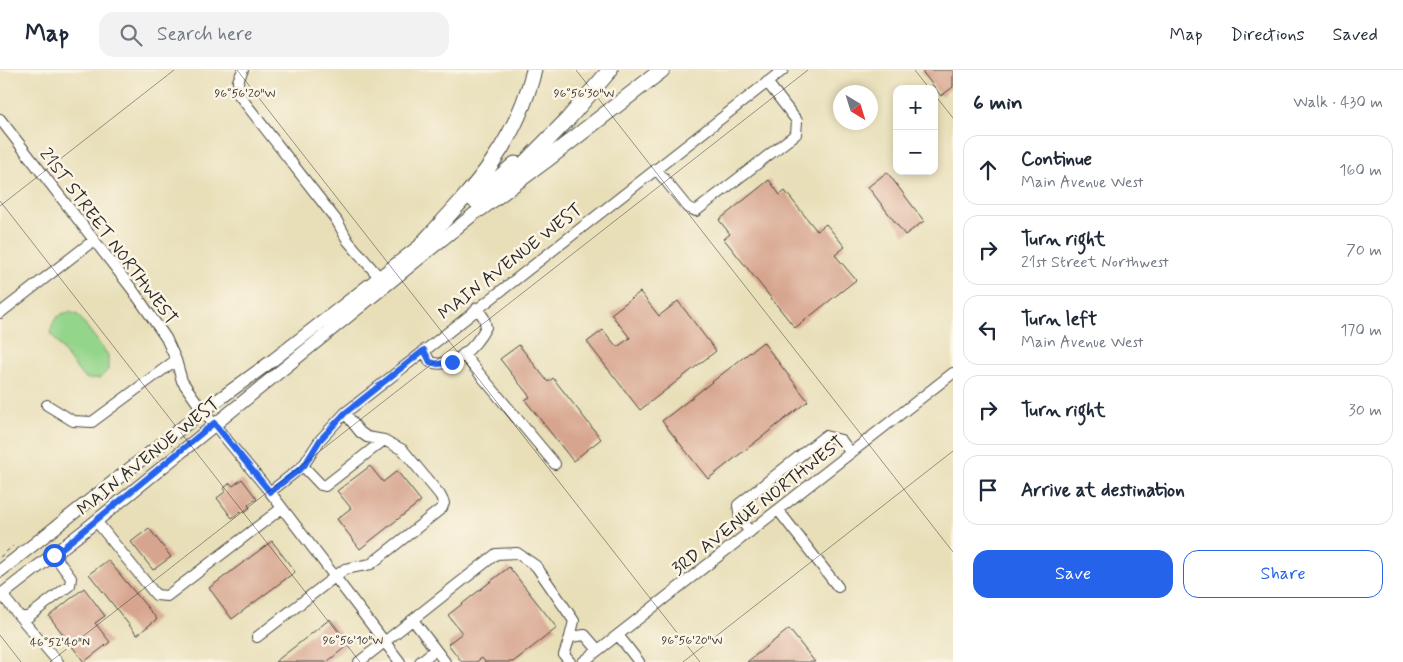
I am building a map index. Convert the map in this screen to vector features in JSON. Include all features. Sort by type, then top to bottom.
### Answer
[{"type":"highway","points":[[423,243],[480,181],[506,141],[527,100],[534,70]]},
{"type":"highway","points":[[480,209],[568,120],[610,70]]},
{"type":"highway","points":[[480,209],[546,161],[662,70]]},
{"type":"highway","points":[[423,243],[568,120]]},
{"type":"main road","name":"MAIN AVENUE WEST","points":[[1,596],[480,209]]},
{"type":"main road","name":"MAIN AVENUE WEST","points":[[0,571],[203,411],[273,360],[423,243]]},
{"type":"street","points":[[243,70],[238,81],[239,95],[337,221],[348,241],[380,278]]},
{"type":"street","name":"MAIN AVENUE WEST","points":[[270,492],[304,466],[320,440],[345,413],[783,70]]},
{"type":"street","points":[[656,169],[687,207],[696,211],[796,134],[798,121],[767,82]]},
{"type":"street","name":"21ST STREET NORTHWEST","points":[[0,119],[94,240],[166,338],[176,360],[182,381],[203,411],[270,492],[400,662]]},
{"type":"street","points":[[0,313],[94,240]]},
{"type":"street","points":[[424,350],[430,362],[438,364],[452,362],[480,338],[486,327],[484,318],[477,308]]},
{"type":"street","points":[[462,354],[555,464]]},
{"type":"street","points":[[47,405],[73,421],[92,422],[176,360]]},
{"type":"street","name":"3RD AVENUE NORTHWEST","points":[[583,662],[953,373]]},
{"type":"street","points":[[256,637],[345,569],[371,564],[442,508],[444,503],[440,495],[403,450],[384,440],[367,437],[360,432],[345,413]]},
{"type":"street","points":[[750,532],[740,519],[738,505],[825,436],[841,440],[851,453]]},
{"type":"street","points":[[304,466],[321,485],[325,486],[384,440]]},
{"type":"street","points":[[96,521],[156,595],[166,596],[282,508]]},
{"type":"street","points":[[778,510],[838,587]]},
{"type":"street","points":[[359,662],[496,554],[518,553],[536,566],[574,621],[564,656],[570,662]]},
{"type":"street","points":[[20,617],[28,617],[70,584],[71,578],[54,555]]},
{"type":"street","points":[[1,596],[58,662]]},
{"type":"street","points":[[413,620],[445,662]]},
{"type":"street","points":[[570,637],[586,634],[598,650]]},
{"type":"street","points":[[618,635],[638,662]]},
{"type":"street","points":[[420,662],[435,650]]},
{"type":"green space","points":[[70,312],[78,315],[108,355],[108,370],[100,378],[88,379],[82,376],[51,334],[52,325],[56,318]]},
{"type":"building","points":[[921,70],[953,70],[953,87],[941,96],[938,92],[938,85],[933,85]]},
{"type":"building","points":[[887,172],[924,221],[905,235],[868,187]]},
{"type":"building","points":[[769,180],[780,195],[785,191],[817,231],[826,224],[845,247],[835,255],[856,280],[795,328],[724,239],[730,234],[719,220]]},
{"type":"building","points":[[640,292],[659,316],[678,301],[716,351],[640,410],[587,342],[603,330],[617,347],[630,338],[611,314]]},
{"type":"building","points":[[763,342],[808,401],[708,479],[662,421]]},
{"type":"building","points":[[519,345],[548,382],[553,378],[601,439],[573,461],[525,400],[530,397],[500,359]]},
{"type":"building","points":[[370,466],[383,482],[397,471],[421,501],[360,549],[337,519],[351,508],[337,491]]},
{"type":"building","points":[[242,479],[257,499],[248,505],[250,508],[243,513],[241,511],[232,518],[217,498],[226,491],[224,488],[230,483],[233,486]]},
{"type":"building","points":[[149,528],[171,557],[153,570],[131,542]]},
{"type":"building","points":[[272,541],[295,572],[232,619],[209,588]]},
{"type":"building","points":[[108,560],[157,619],[137,635],[89,574]]},
{"type":"building","points":[[509,567],[557,628],[513,662],[485,662],[482,658],[476,662],[462,662],[448,644],[462,633],[448,615]]},
{"type":"building","points":[[84,588],[105,616],[95,623],[110,642],[84,662],[49,616]]},
{"type":"building","points":[[330,619],[349,644],[327,662],[275,662]]},
{"type":"building","points":[[789,629],[815,662],[747,662]]},
{"type":"route","points":[[54,555],[214,423],[270,492],[304,466],[320,440],[345,413],[424,350],[430,362],[438,364],[452,362]]}]
